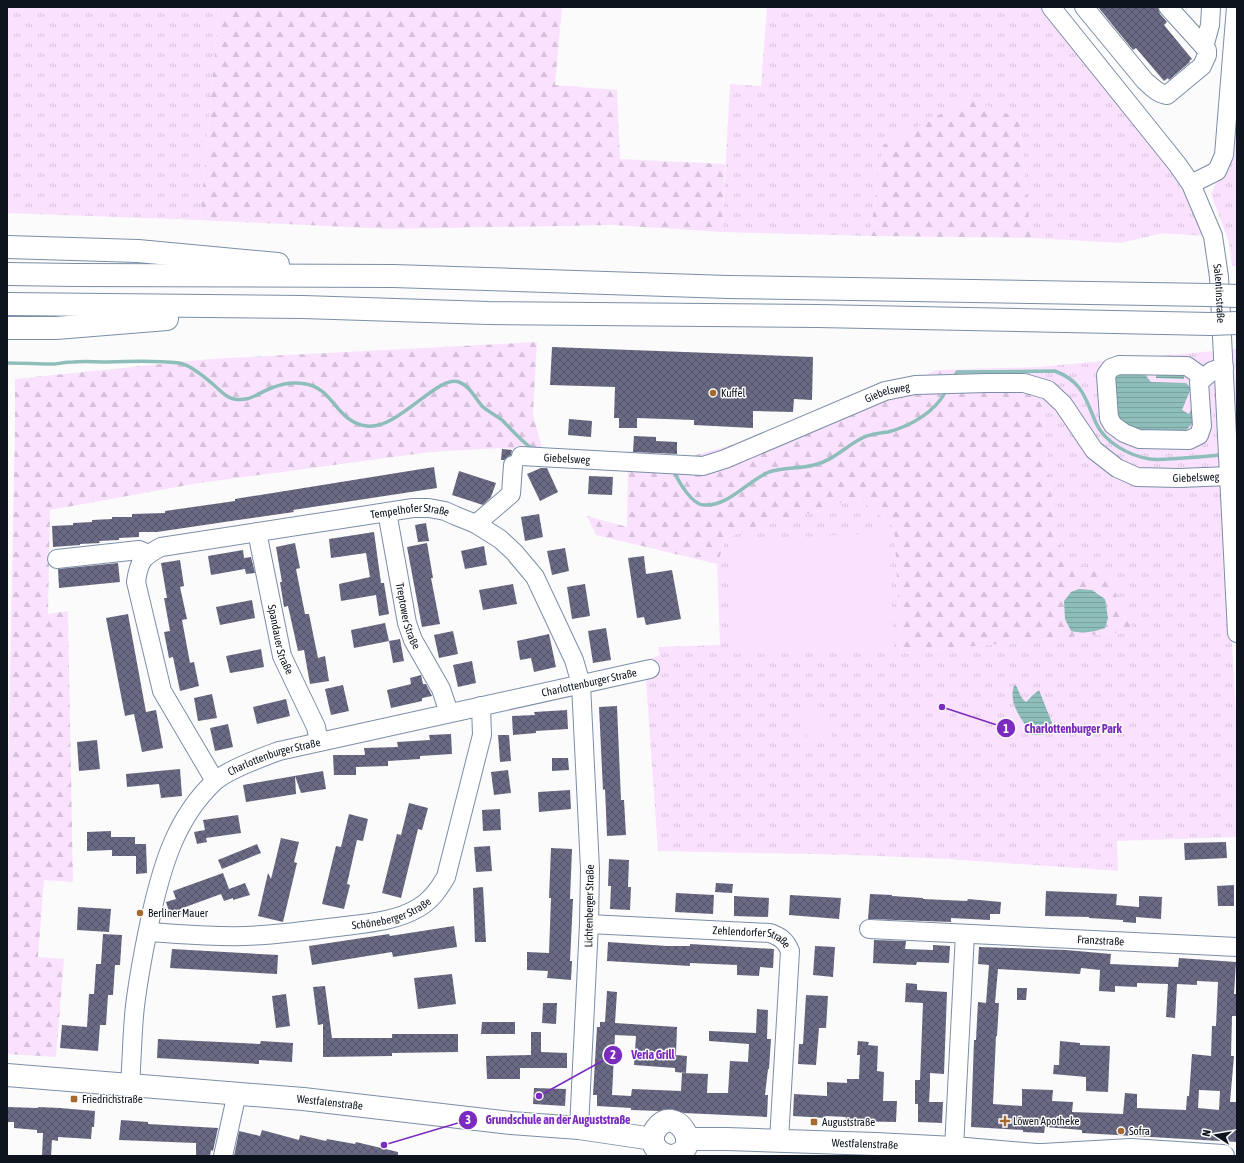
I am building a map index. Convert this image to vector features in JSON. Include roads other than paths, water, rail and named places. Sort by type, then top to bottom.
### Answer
[{"type":"main road","points":[[7,247],[138,251],[243,260],[393,276]]},
{"type":"main road","points":[[7,274],[393,276],[728,287],[1237,296]]},
{"type":"main road","points":[[7,304],[303,307],[488,313],[817,316],[1211,324],[1237,323]]},
{"type":"main road","points":[[7,328],[56,328],[143,320],[249,316],[303,307]]},
{"type":"main road","name":"Westfalenstraße","points":[[7,1075],[237,1093],[354,1104],[511,1123],[579,1128],[652,1139]]},
{"type":"main road","points":[[670,1121],[681,1125],[687,1134],[687,1139],[684,1149],[676,1155],[671,1156],[658,1152],[652,1139],[654,1133],[660,1125],[670,1121]]},
{"type":"main road","name":"Westfalenstraße","points":[[687,1139],[778,1140],[954,1148],[1045,1155],[1131,1150],[1223,1156]]},
{"type":"street","name":"Salentinstraße","points":[[1051,7],[1177,164],[1191,184],[1214,236],[1219,277],[1237,633]]},
{"type":"street","points":[[1084,7],[1145,81],[1154,90],[1163,95],[1167,95],[1172,92],[1202,66],[1207,55],[1207,50],[1168,7]]},
{"type":"street","points":[[1204,47],[1210,25],[1211,7]]},
{"type":"street","points":[[1191,184],[1217,171],[1224,155],[1236,7]]},
{"type":"street","points":[[1204,47],[1219,42],[1233,43]]},
{"type":"street","points":[[1204,378],[1187,366],[1119,365],[1111,368],[1106,375],[1109,418],[1113,425],[1124,433],[1138,439],[1189,440],[1199,435],[1202,426],[1199,382],[1204,378],[1212,370],[1224,367]]},
{"type":"street","name":"Giebelsweg","points":[[476,524],[511,494],[517,461],[703,466],[725,459],[885,390],[915,386],[987,383],[1024,384],[1048,390],[1063,404],[1094,450],[1117,468],[1137,476],[1179,478],[1230,476]]},
{"type":"street","name":"Tempelhofer Straße","points":[[148,554],[161,547],[413,508],[429,508],[445,511],[476,524],[500,538],[535,577],[574,660],[582,684]]},
{"type":"street","name":"Treptower Straße","points":[[387,512],[407,623],[413,640],[442,689],[449,713]]},
{"type":"street","name":"Spandauer Straße","points":[[257,532],[282,656],[316,727],[319,742]]},
{"type":"street","points":[[57,559],[139,550],[148,554],[139,566],[136,582],[162,692],[214,782]]},
{"type":"street","name":"Charlottenburger Straße","points":[[130,1085],[135,1008],[143,951],[167,854],[179,829],[195,802],[214,782],[224,775],[251,762],[279,751],[650,669]]},
{"type":"street","name":"Lichtenberger Straße","points":[[579,1128],[589,924],[590,869],[582,684]]},
{"type":"street","name":"Schöneberger Straße","points":[[148,932],[220,936],[291,933],[387,920],[405,915],[420,908],[431,899],[446,877],[482,735],[481,706]]},
{"type":"street","name":"Zehlendorfer Straße","points":[[589,924],[770,933],[787,943],[790,951],[778,1140]]},
{"type":"street","name":"Franzstraße","points":[[869,929],[1237,947]]},
{"type":"street","points":[[954,1148],[965,934]]},
{"type":"street","points":[[223,1156],[237,1093]]},
{"type":"water","points":[[1156,370],[1184,370],[1184,379],[1156,378]]},
{"type":"water","points":[[1142,371],[1151,382],[1186,383],[1191,388],[1182,410],[1189,414],[1196,400],[1195,421],[1183,433],[1145,436],[1118,426],[1115,372]]},
{"type":"water","points":[[1079,589],[1092,590],[1105,599],[1108,618],[1105,628],[1088,632],[1071,631],[1065,619],[1064,601],[1071,592]]},
{"type":"water","points":[[1015,684],[1026,702],[1039,690],[1052,723],[1043,735],[1032,735],[1020,717],[1014,705],[1013,691]]},
{"type":"waterway","points":[[7,363],[55,364],[67,362],[143,361],[179,363],[184,364],[198,372],[228,397],[240,400],[250,398],[282,385],[294,383],[306,384],[323,392],[348,418],[367,426],[379,425],[392,420],[440,386],[450,382],[459,382],[469,389],[486,410],[502,420],[521,440],[533,449]]},
{"type":"waterway","points":[[954,378],[957,372],[1055,371],[1072,380],[1086,398],[1096,423],[1105,437],[1126,452],[1150,459],[1220,455]]},
{"type":"waterway","points":[[674,472],[686,492],[699,504],[704,505],[722,502],[769,472],[821,463],[864,437],[888,432],[914,422],[929,412],[946,391]]},
{"type":"place","name":"Kuffel","points":[[713,393]]},
{"type":"place","name":"Charlottenburger Park","points":[[942,707]]},
{"type":"place","name":"Berliner Mauer","points":[[140,913]]},
{"type":"place","name":"Veria Grill","points":[[539,1096]]},
{"type":"place","name":"Friedrichstraße","points":[[74,1099]]},
{"type":"place","name":"Löwen Apotheke","points":[[1005,1121]]},
{"type":"place","name":"Auguststraße","points":[[814,1122]]},
{"type":"place","name":"Sofra","points":[[1121,1131]]},
{"type":"place","name":"Grundschule an der Auguststraße","points":[[384,1145]]}]
